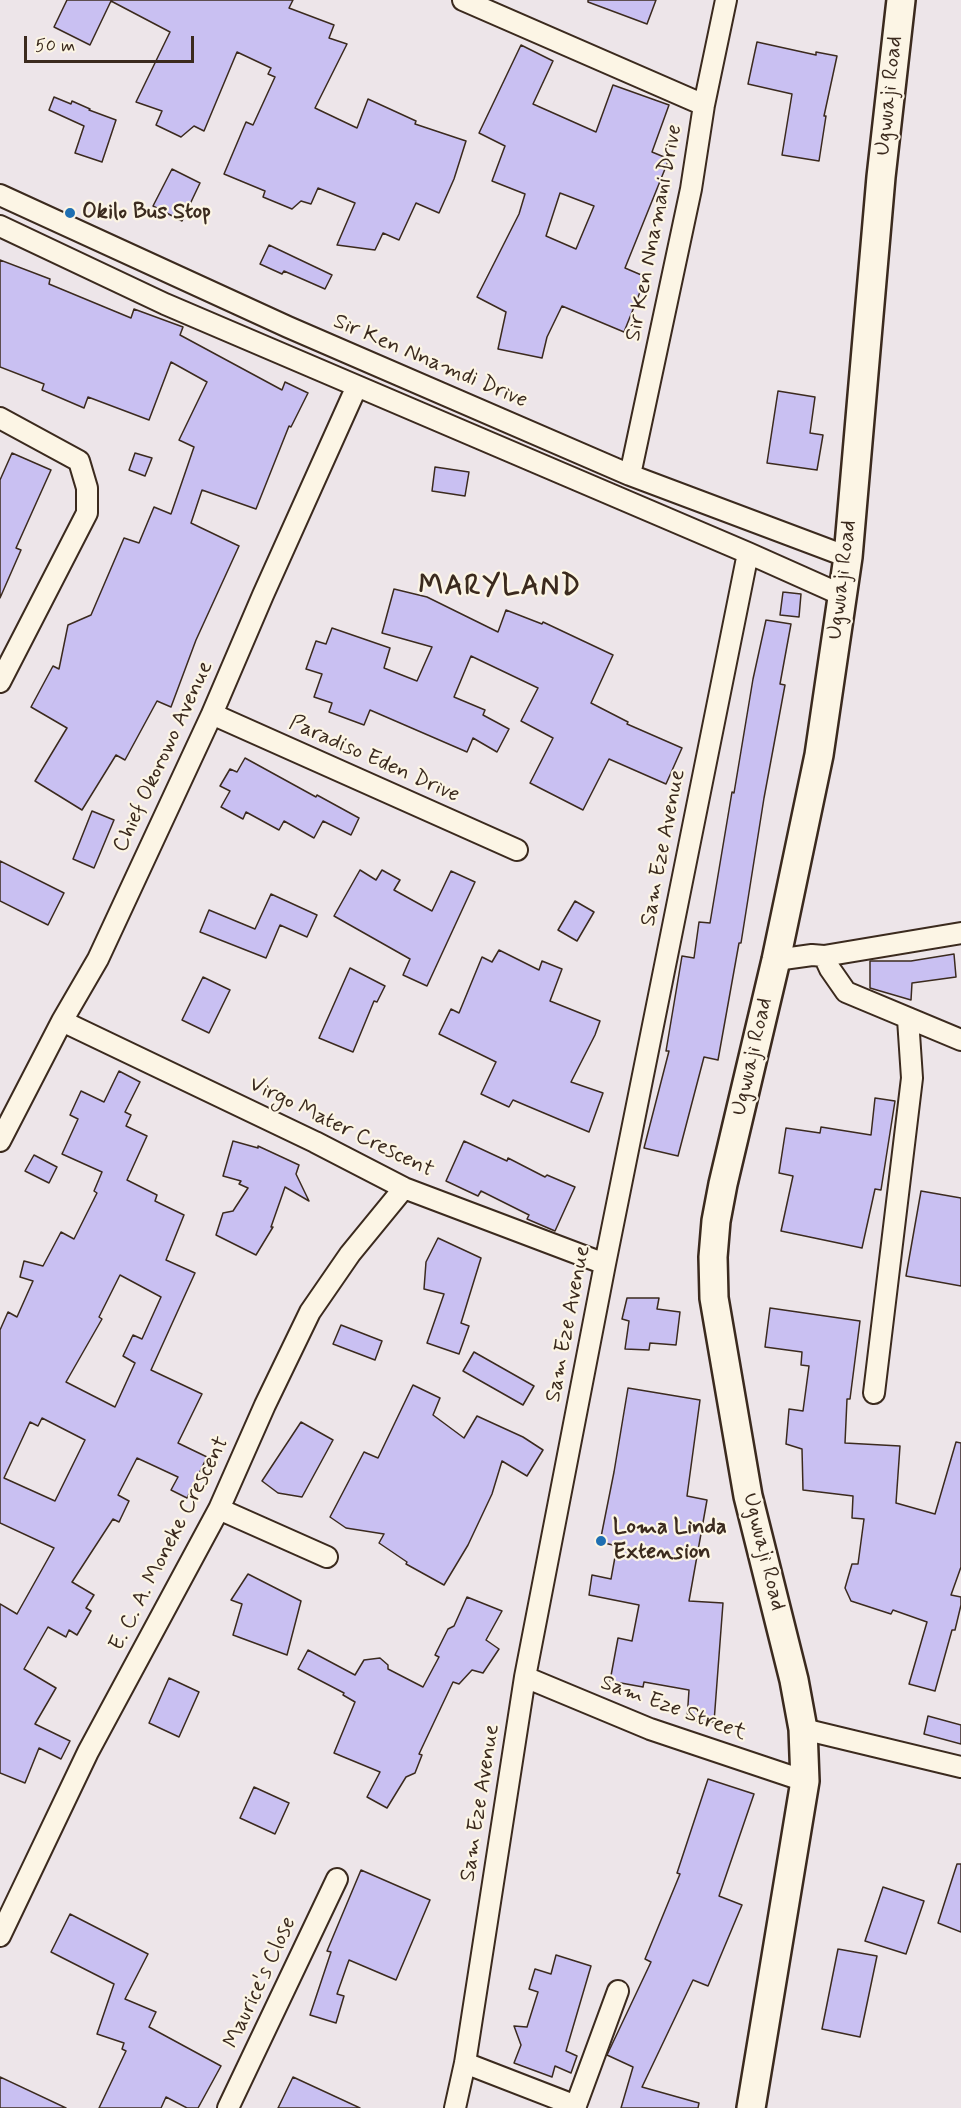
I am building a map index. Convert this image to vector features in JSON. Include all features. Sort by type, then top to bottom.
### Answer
[{"type":"main road","name":"Ugwuaji Road","points":[[751,2108],[805,1781],[803,1729],[794,1680],[748,1496],[714,1298],[713,1257],[716,1221],[723,1184],[776,960],[819,755],[848,557],[880,177],[900,0]]},
{"type":"street","points":[[463,0],[704,105]]},
{"type":"street","name":"Sir Ken Nnamani Drive","points":[[630,475],[691,189],[704,105],[726,0]]},
{"type":"street","name":"Sir Ken Nnamdi Drive","points":[[0,195],[288,327],[630,475],[848,557]]},
{"type":"street","points":[[0,226],[165,304],[842,595]]},
{"type":"street","points":[[165,304],[176,276]]},
{"type":"street","name":"Chief Okorowo Avenue","points":[[0,1141],[62,1021],[98,959],[212,714],[357,386]]},
{"type":"street","points":[[0,418],[79,461],[87,488],[87,513],[0,682]]},
{"type":"street","name":"Sam Eze Avenue","points":[[455,2108],[465,2062],[525,1677],[605,1264],[748,553]]},
{"type":"street","name":"Paradiso Eden Drive","points":[[212,714],[517,850]]},
{"type":"street","points":[[776,960],[812,955],[824,956],[961,933]]},
{"type":"street","points":[[824,956],[846,992],[961,1040]]},
{"type":"street","points":[[874,1393],[912,1078],[908,1019]]},
{"type":"street","name":"Virgo Mater Crescent","points":[[62,1021],[315,1142],[404,1188],[605,1264]]},
{"type":"street","name":"E. C. A. Moneke Crescent","points":[[0,1936],[88,1752],[219,1509],[310,1312],[350,1254],[404,1188]]},
{"type":"street","points":[[219,1509],[327,1557]]},
{"type":"street","name":"Sam Eze Street","points":[[525,1677],[650,1729],[805,1781]]},
{"type":"street","points":[[803,1729],[961,1767]]},
{"type":"street","name":"Maurice's Close","points":[[228,2108],[337,1879]]},
{"type":"street","points":[[465,2062],[576,2107],[618,1991]]},
{"type":"building","points":[[67,0],[293,0],[289,8],[334,25],[329,38],[347,44],[315,108],[357,128],[368,99],[416,121],[415,124],[466,141],[454,179],[439,213],[416,203],[399,240],[383,233],[375,250],[337,245],[355,203],[318,188],[311,204],[301,201],[292,209],[263,197],[265,191],[224,174],[246,122],[253,125],[275,77],[268,74],[271,68],[237,52],[204,131],[194,126],[181,137],[156,125],[162,111],[136,102],[170,32],[111,1],[90,45],[54,27]]},
{"type":"building","points":[[588,0],[656,0],[647,24],[588,2]]},
{"type":"building","points":[[757,42],[816,55],[816,52],[837,56],[824,116],[826,116],[819,161],[782,155],[792,94],[748,84]]},
{"type":"building","points":[[521,45],[553,61],[533,104],[596,132],[613,85],[669,105],[652,152],[669,159],[625,268],[646,277],[624,332],[562,306],[547,337],[542,358],[498,349],[506,312],[477,297],[519,214],[525,194],[492,181],[505,146],[479,133]],"holes":[[[560,193],[594,206],[576,249],[546,236]]]},
{"type":"building","points":[[54,97],[71,104],[72,101],[116,120],[102,162],[75,153],[84,126],[49,110]]},
{"type":"building","points":[[172,169],[200,183],[182,221],[153,206]]},
{"type":"building","points":[[269,245],[332,275],[325,289],[284,271],[282,274],[260,264]]},
{"type":"building","points":[[0,260],[50,279],[49,284],[131,318],[134,309],[183,327],[180,335],[282,390],[285,382],[308,393],[291,427],[289,426],[256,509],[202,490],[191,523],[239,546],[196,640],[171,707],[157,701],[125,760],[116,755],[82,810],[35,781],[67,728],[31,707],[53,666],[59,669],[68,625],[91,615],[124,538],[139,543],[154,507],[171,514],[194,447],[179,440],[207,382],[171,362],[149,420],[88,397],[84,408],[42,390],[44,384],[0,367]]},
{"type":"building","points":[[778,391],[815,397],[810,433],[823,435],[817,470],[767,463]]},
{"type":"building","points":[[12,453],[51,470],[16,548],[21,550],[0,598],[0,480]]},
{"type":"building","points":[[135,453],[152,458],[145,476],[129,470]]},
{"type":"building","points":[[435,467],[469,472],[465,496],[432,491]]},
{"type":"building","points":[[394,589],[427,597],[498,632],[506,610],[542,624],[543,622],[613,655],[591,703],[628,722],[627,724],[682,748],[666,784],[609,759],[583,810],[530,783],[553,738],[521,721],[538,688],[471,656],[454,697],[485,710],[483,715],[509,729],[497,752],[473,738],[467,752],[370,710],[364,725],[329,712],[332,703],[314,697],[322,674],[306,669],[316,641],[326,644],[332,628],[390,648],[384,668],[417,681],[432,647],[382,633]]},
{"type":"building","points":[[783,592],[801,594],[799,617],[780,615]]},
{"type":"building","points":[[766,620],[791,624],[780,684],[785,685],[741,943],[739,943],[718,1060],[704,1057],[678,1156],[644,1148],[669,1051],[666,1051],[682,956],[694,958],[699,922],[710,923],[732,792],[734,793],[753,679]]},
{"type":"building","points":[[245,758],[359,818],[351,835],[323,821],[314,838],[284,821],[279,830],[246,812],[243,819],[221,807],[230,791],[220,786],[230,769],[237,772]]},
{"type":"building","points":[[92,811],[114,820],[94,868],[73,859]]},
{"type":"building","points":[[0,861],[64,893],[48,925],[0,901]]},
{"type":"building","points":[[360,870],[376,880],[382,870],[400,880],[394,890],[432,911],[451,871],[475,882],[427,986],[403,975],[410,959],[334,916]]},
{"type":"building","points":[[271,894],[317,915],[307,937],[280,925],[266,958],[200,932],[209,910],[255,929]]},
{"type":"building","points":[[575,901],[594,912],[577,941],[558,930]]},
{"type":"building","points":[[499,950],[539,970],[542,961],[562,969],[550,1001],[600,1021],[571,1082],[603,1093],[589,1132],[513,1100],[509,1107],[481,1094],[496,1062],[439,1034],[451,1009],[459,1013],[482,957],[492,962]]},
{"type":"building","points":[[954,954],[956,977],[912,983],[911,1000],[870,988],[870,961],[911,961]]},
{"type":"building","points":[[350,968],[385,986],[377,1002],[374,1001],[353,1052],[319,1038]]},
{"type":"building","points":[[203,977],[230,990],[209,1033],[182,1020]]},
{"type":"building","points":[[119,1071],[140,1082],[125,1112],[131,1115],[126,1126],[147,1136],[127,1180],[157,1195],[155,1201],[184,1215],[166,1260],[195,1273],[151,1370],[202,1394],[178,1443],[207,1457],[187,1498],[171,1490],[178,1477],[137,1458],[118,1495],[129,1501],[119,1522],[113,1519],[72,1582],[94,1595],[86,1608],[91,1611],[77,1635],[69,1630],[66,1637],[48,1627],[24,1669],[56,1688],[35,1724],[70,1741],[61,1759],[39,1748],[25,1783],[0,1773],[0,1604],[17,1614],[54,1548],[0,1523],[0,1330],[8,1312],[17,1317],[33,1281],[20,1277],[24,1261],[43,1266],[61,1232],[74,1239],[97,1193],[94,1191],[102,1172],[62,1154],[78,1119],[70,1115],[81,1091],[104,1102]],"holes":[[[120,1275],[161,1297],[142,1339],[133,1335],[123,1356],[135,1363],[115,1407],[66,1382],[102,1319],[99,1317]],[[42,1418],[85,1440],[55,1501],[4,1478],[30,1422],[38,1426]]]},
{"type":"building","points":[[875,1098],[895,1101],[881,1190],[875,1189],[862,1248],[781,1231],[793,1176],[779,1173],[786,1128],[820,1133],[821,1127],[871,1135]]},
{"type":"building","points":[[233,1141],[258,1148],[258,1146],[299,1165],[296,1174],[309,1201],[285,1187],[271,1227],[273,1227],[256,1255],[216,1235],[223,1213],[233,1211],[248,1188],[239,1184],[241,1181],[223,1176]]},
{"type":"building","points":[[464,1141],[507,1161],[508,1158],[545,1177],[547,1175],[575,1187],[555,1231],[527,1219],[529,1215],[481,1191],[478,1196],[446,1181]]},
{"type":"building","points":[[34,1155],[57,1167],[49,1183],[25,1171]]},
{"type":"building","points":[[921,1191],[961,1198],[961,1286],[906,1276]]},
{"type":"building","points":[[438,1238],[481,1258],[461,1323],[469,1326],[459,1354],[427,1343],[444,1294],[424,1289],[426,1262]]},
{"type":"building","points":[[627,1298],[659,1298],[657,1309],[680,1312],[676,1345],[650,1343],[649,1350],[625,1349],[629,1321],[622,1319]]},
{"type":"building","points":[[770,1308],[860,1321],[850,1399],[847,1399],[845,1443],[900,1446],[896,1503],[935,1514],[956,1442],[961,1443],[961,1567],[951,1595],[961,1597],[961,1605],[935,1691],[909,1684],[927,1622],[893,1610],[891,1614],[851,1601],[845,1588],[852,1564],[858,1564],[864,1519],[852,1518],[853,1496],[803,1490],[802,1449],[786,1444],[789,1409],[803,1411],[809,1366],[801,1365],[802,1352],[765,1347]]},
{"type":"building","points":[[341,1325],[382,1341],[375,1360],[333,1344]]},
{"type":"building","points":[[474,1352],[534,1386],[523,1405],[463,1371]]},
{"type":"building","points":[[413,1385],[440,1398],[433,1415],[464,1438],[477,1416],[523,1437],[543,1450],[527,1476],[502,1461],[492,1494],[468,1545],[444,1585],[406,1564],[407,1562],[379,1543],[384,1534],[346,1528],[330,1517],[364,1452],[378,1458]]},
{"type":"building","points":[[628,1388],[700,1400],[687,1496],[707,1500],[689,1601],[723,1603],[714,1722],[687,1720],[689,1690],[644,1682],[643,1687],[610,1681],[618,1638],[632,1641],[639,1605],[589,1595],[592,1575],[611,1579],[617,1546],[600,1542]]},
{"type":"building","points":[[301,1422],[333,1440],[302,1497],[278,1493],[262,1481]]},
{"type":"building","points":[[248,1574],[301,1601],[287,1655],[233,1635],[242,1604],[231,1600]]},
{"type":"building","points":[[467,1597],[502,1611],[486,1640],[499,1649],[483,1673],[472,1670],[459,1684],[453,1682],[419,1754],[422,1755],[415,1773],[406,1777],[387,1808],[367,1797],[380,1772],[334,1753],[355,1702],[343,1695],[344,1693],[298,1669],[308,1650],[355,1675],[364,1660],[380,1658],[388,1665],[388,1669],[423,1687],[439,1657],[435,1655],[448,1629],[454,1626]]},
{"type":"building","points":[[169,1678],[199,1692],[179,1737],[149,1723]]},
{"type":"building","points":[[928,1716],[961,1725],[961,1744],[924,1734]]},
{"type":"building","points":[[708,1779],[754,1794],[719,1896],[742,1905],[708,1986],[693,1980],[642,2087],[699,2103],[698,2108],[621,2108],[633,2067],[607,2055],[651,1962],[645,1959],[680,1874],[677,1873]]},
{"type":"building","points":[[254,1787],[289,1803],[275,1834],[240,1818]]},
{"type":"building","points":[[957,1864],[961,1864],[961,1932],[938,1923]]},
{"type":"building","points":[[361,1870],[430,1900],[396,1980],[349,1960],[337,1994],[344,1996],[336,2023],[310,2015],[331,1952],[327,1951]]},
{"type":"building","points":[[883,1887],[924,1901],[906,1954],[865,1941]]},
{"type":"building","points":[[70,1914],[148,1954],[125,1999],[156,2012],[149,2027],[221,2066],[198,2108],[187,2108],[166,2097],[161,2108],[99,2108],[126,2051],[122,2049],[124,2043],[97,2034],[114,1984],[51,1952]]},
{"type":"building","points":[[838,1949],[877,1956],[860,2037],[822,2029]]},
{"type":"building","points":[[556,1955],[591,1966],[566,2051],[577,2056],[571,2073],[555,2066],[552,2077],[514,2063],[521,2045],[514,2026],[527,2027],[538,1992],[529,1989],[535,1969],[551,1974]]},
{"type":"building","points":[[0,2077],[66,2108],[0,2108]]},
{"type":"building","points":[[293,2077],[360,2108],[278,2108]]},
{"type":"place","name":"Okilo Bus Stop","points":[[70,213]]},
{"type":"place","name":"Loma Linda Extension","points":[[601,1541]]},
{"type":"district","name":"MARYLAND","points":[[500,588]]}]
